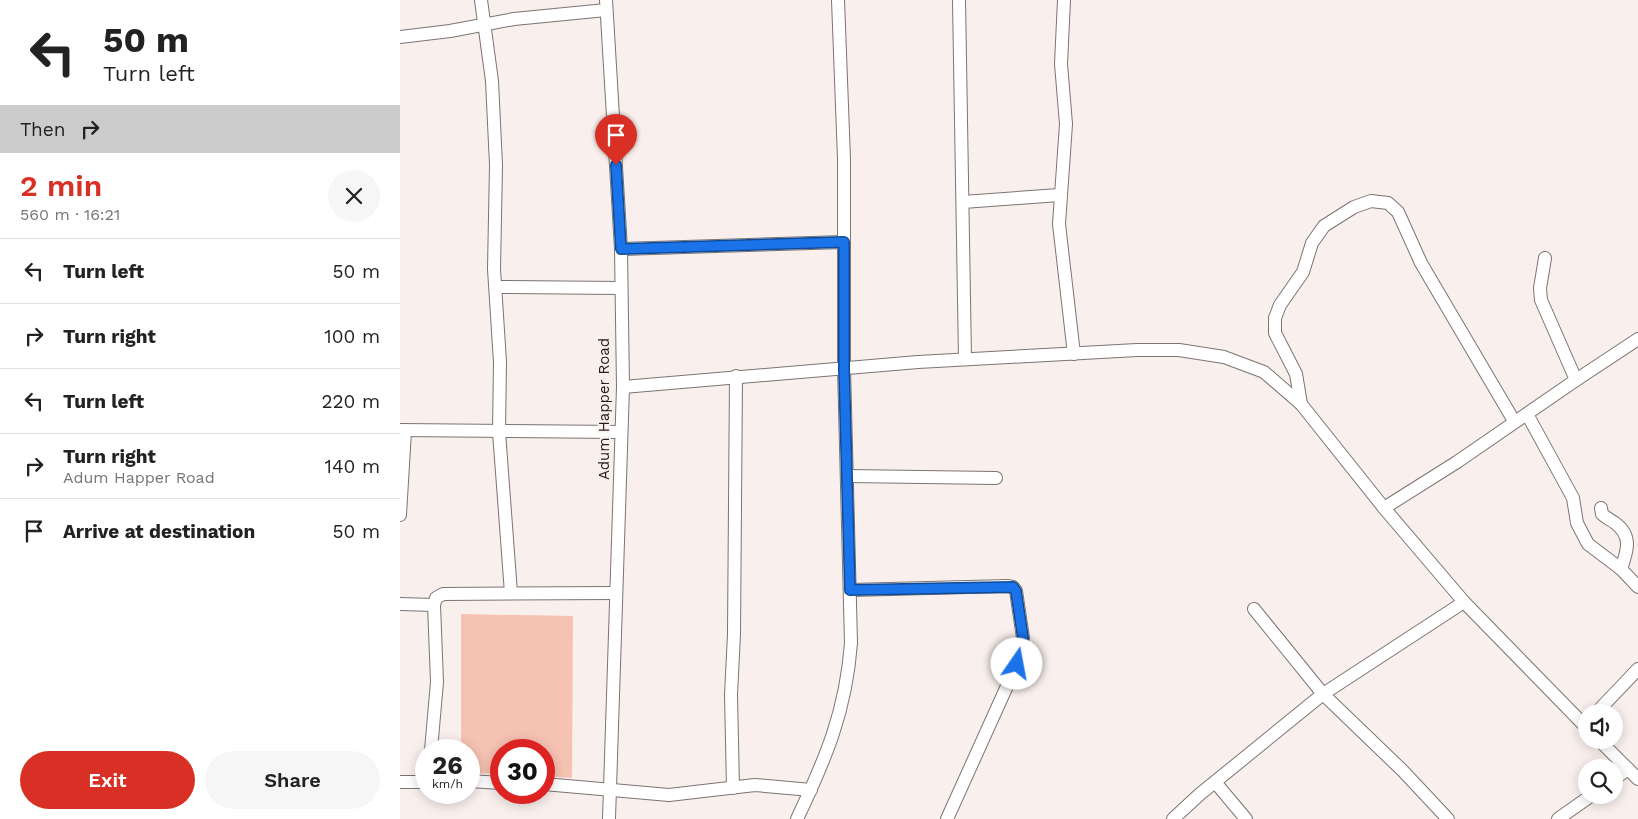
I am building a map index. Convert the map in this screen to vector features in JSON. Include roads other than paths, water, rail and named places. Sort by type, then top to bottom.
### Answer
[{"type":"street","points":[[481,0],[483,26],[492,81],[496,165],[494,269],[501,385],[500,432],[511,593]]},
{"type":"street","points":[[798,819],[832,742],[849,674],[851,643],[844,368],[844,141],[838,0]]},
{"type":"street","points":[[959,0],[965,359]]},
{"type":"street","points":[[1064,0],[1061,64],[1066,124],[1060,195],[1061,254],[1074,354]]},
{"type":"street","points":[[400,37],[483,26],[514,19],[606,5]]},
{"type":"street","name":"Adum Happer Road","points":[[606,5],[621,249],[623,387],[609,819]]},
{"type":"street","points":[[963,202],[1060,195]]},
{"type":"street","points":[[1301,404],[1296,374],[1275,332],[1275,318],[1280,305],[1303,272],[1312,243],[1324,226],[1354,207],[1371,201],[1388,203],[1398,212],[1421,263],[1514,422]]},
{"type":"street","points":[[621,249],[844,242]]},
{"type":"street","points":[[1545,258],[1540,288],[1541,300],[1576,380]]},
{"type":"street","points":[[496,287],[621,288]]},
{"type":"street","points":[[1384,508],[1457,462],[1638,340]]},
{"type":"street","points":[[623,387],[736,376],[965,359],[1137,350],[1179,350],[1224,357],[1264,372],[1301,404],[1384,508],[1464,602],[1578,717]]},
{"type":"street","points":[[733,788],[732,695],[736,376]]},
{"type":"street","points":[[1527,414],[1573,498],[1577,523],[1588,544],[1621,569],[1638,586]]},
{"type":"street","points":[[400,515],[402,430],[622,432]]},
{"type":"street","points":[[848,476],[996,478]]},
{"type":"street","points":[[1601,508],[1602,514],[1621,528],[1628,540],[1628,550],[1621,569]]},
{"type":"street","points":[[850,590],[1007,586],[1013,587],[1016,591],[1023,638],[1017,664],[947,819]]},
{"type":"street","points":[[432,739],[437,682],[434,605],[436,598],[443,594],[616,593]]},
{"type":"street","points":[[1173,819],[1215,782],[1323,694],[1464,602]]},
{"type":"street","points":[[400,604],[434,605]]},
{"type":"street","points":[[1254,609],[1323,694],[1403,771],[1448,819]]},
{"type":"street","points":[[1605,704],[1638,669]]},
{"type":"street","points":[[1609,749],[1638,779]]},
{"type":"street","points":[[1623,773],[1628,769]]},
{"type":"street","points":[[400,782],[415,782]]},
{"type":"street","points":[[1215,782],[1246,819]]},
{"type":"street","points":[[555,785],[670,795],[755,785],[811,790]]},
{"type":"street","points":[[1558,819],[1579,804]]}]
